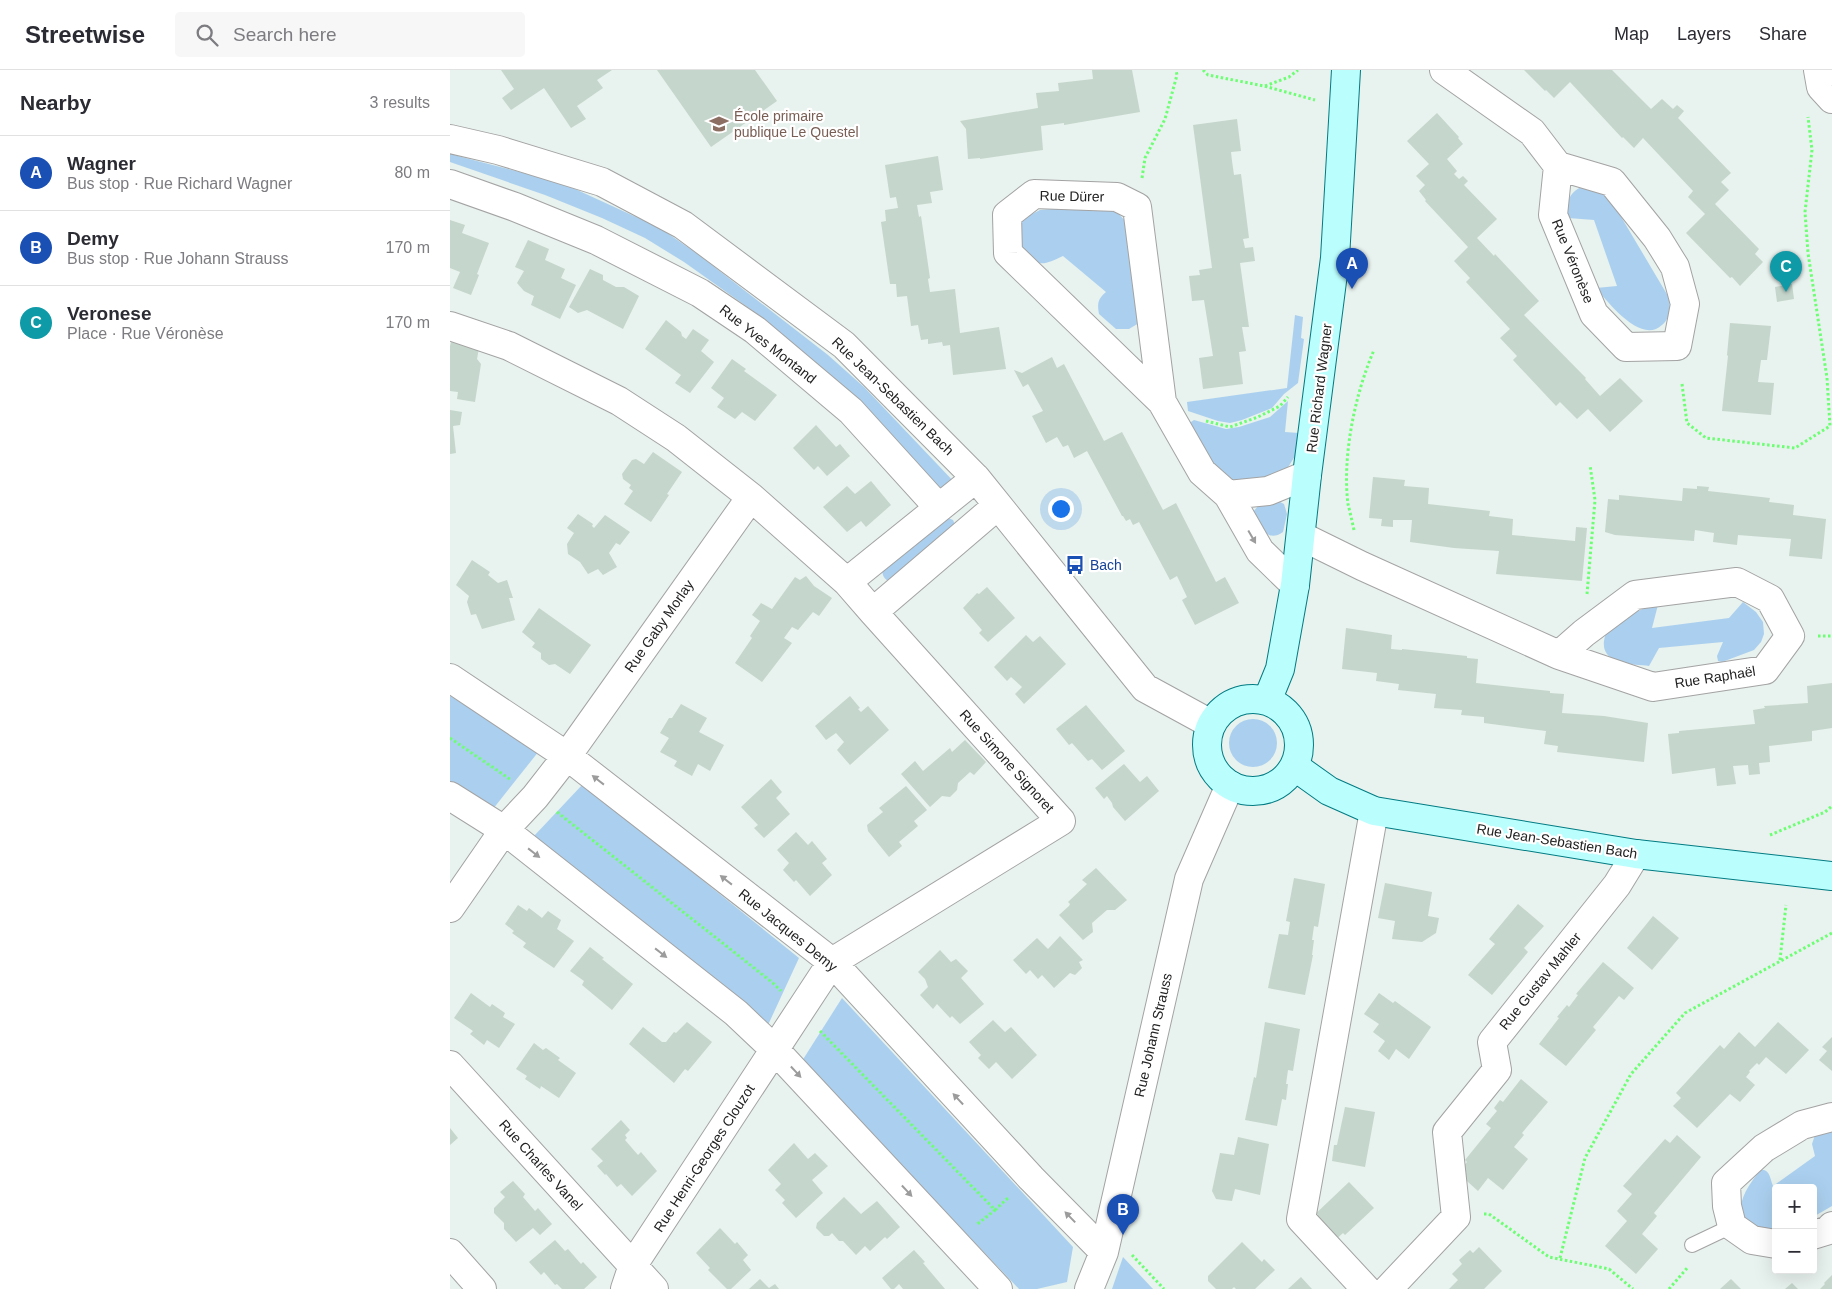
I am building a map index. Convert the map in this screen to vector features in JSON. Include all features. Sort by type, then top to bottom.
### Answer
[{"type":"street","name":"Rue Richard Wagner","points":[[1266,701],[1280,670],[1296,585],[1307,475],[1335,258],[1346,70]]},
{"type":"street","points":[[1444,70],[1532,132],[1558,166]]},
{"type":"street","points":[[1818,70],[1820,87],[1832,99]]},
{"type":"street","name":"Rue Jean-Sebastien Bach","points":[[450,139],[498,150],[602,182],[683,225],[844,344],[976,478],[1145,688],[1211,724]]},
{"type":"street","name":"Rue Véronèse","points":[[1558,166],[1612,182],[1657,238],[1675,267],[1685,304],[1677,346],[1626,347],[1594,314],[1553,215],[1558,166]]},
{"type":"street","name":"Rue Yves Montand","points":[[450,184],[515,207],[596,240],[700,293],[755,330],[851,411],[939,508]]},
{"type":"street","name":"Rue Dürer","points":[[1168,412],[1137,207],[1117,197],[1034,194],[1007,215],[1008,253],[1168,412],[1202,472],[1228,495],[1260,551],[1296,585]]},
{"type":"street","points":[[450,326],[509,346],[619,400],[676,438],[752,497],[847,582],[976,478]]},
{"type":"street","points":[[1228,495],[1268,491],[1307,475]]},
{"type":"street","name":"Rue Gaby Morlay","points":[[504,830],[535,797],[567,756],[752,497]]},
{"type":"street","points":[[873,612],[997,506]]},
{"type":"street","name":"Rue Raphaël","points":[[1301,536],[1362,566],[1560,655],[1653,687],[1765,670],[1790,636],[1770,600],[1737,582],[1635,595],[1584,633],[1560,655]]},
{"type":"street","name":"Rue Simone Signoret","points":[[832,962],[1061,820],[847,582]]},
{"type":"street","name":"Rue Jacques Demy","points":[[450,678],[567,756],[832,962],[1031,1178],[1106,1244]]},
{"type":"street","points":[[1256,699],[1266,701],[1281,708],[1292,720],[1298,735],[1298,750],[1294,766],[1285,778],[1273,786],[1259,791],[1244,790],[1230,785],[1219,777],[1211,765],[1207,752],[1207,738],[1211,724],[1217,715],[1235,702],[1256,699]]},
{"type":"street","name":"Rue Jean-Sebastien Bach","points":[[1294,766],[1329,791],[1374,811],[1636,854],[1832,876]]},
{"type":"street","name":"Rue Johann Strauss","points":[[1088,1289],[1106,1244],[1189,879],[1230,785]]},
{"type":"street","points":[[450,796],[504,830],[736,1013],[775,1050],[998,1289]]},
{"type":"street","points":[[1366,1289],[1301,1219],[1374,811]]},
{"type":"street","points":[[450,908],[504,830]]},
{"type":"street","name":"Rue Gustav Mahler","points":[[1456,1217],[1447,1132],[1497,1070],[1492,1042],[1617,885],[1636,854]]},
{"type":"street","name":"Rue Henri-Georges Clouzot","points":[[629,1277],[832,962]]},
{"type":"street","name":"Rue Charles Vanel","points":[[450,1066],[629,1277],[654,1289]]},
{"type":"street","points":[[1772,1243],[1752,1240],[1732,1226],[1727,1206],[1726,1183],[1764,1148],[1802,1125],[1832,1117]]},
{"type":"street","points":[[1388,1289],[1456,1217]]},
{"type":"street","points":[[1817,1234],[1828,1230],[1832,1226]]},
{"type":"street","points":[[450,1253],[482,1289]]},
{"type":"lane","points":[[1692,1245],[1732,1226]]},
{"type":"path","points":[[1137,207],[1145,158],[1165,119],[1176,70]]},
{"type":"path","points":[[1203,70],[1208,75],[1306,96],[1322,103]]},
{"type":"path","points":[[1264,86],[1289,77],[1298,70]]},
{"type":"path","points":[[1682,384],[1687,423],[1706,438],[1795,448],[1831,428],[1827,378],[1808,253],[1805,212],[1812,150],[1810,122],[1806,113]]},
{"type":"path","points":[[1362,566],[1348,502],[1348,452],[1353,420],[1365,371],[1374,350]]},
{"type":"path","points":[[1168,412],[1230,427],[1258,417],[1280,406],[1290,394]]},
{"type":"path","points":[[1584,633],[1595,500],[1590,465]]},
{"type":"path","points":[[450,738],[568,820],[773,983],[994,1210],[955,1242]]},
{"type":"path","points":[[1770,834],[1825,812],[1832,806]]},
{"type":"path","points":[[1780,961],[1786,905]]},
{"type":"path","points":[[1560,1258],[1585,1158],[1631,1074],[1686,1013],[1832,932]]},
{"type":"path","points":[[1456,1217],[1489,1214],[1549,1258],[1560,1258],[1609,1269],[1633,1289]]},
{"type":"path","points":[[1106,1244],[1137,1259],[1164,1289]]},
{"type":"path","points":[[1669,1289],[1688,1267],[1692,1245]]},
{"type":"shaded area","points":[[450,154],[562,183],[660,228],[699,255],[828,355],[864,387],[956,484],[942,493],[767,321],[684,262],[645,238],[602,218],[545,195],[450,162]]},
{"type":"shaded area","points":[[1583,186],[1604,188],[1668,296],[1670,304],[1669,315],[1662,325],[1654,330],[1645,330],[1635,326],[1617,311],[1596,288],[1617,286],[1594,220],[1568,218],[1567,208],[1569,199],[1574,191]]},
{"type":"shaded area","points":[[1104,205],[1116,211],[1129,225],[1139,323],[1129,329],[1116,329],[1099,314],[1099,302],[1106,292],[1063,256],[1046,263],[1041,263],[1032,260],[1022,251],[1020,224],[1026,217],[1040,210]]},
{"type":"shaded area","points":[[1295,315],[1303,317],[1301,338],[1304,339],[1298,383],[1284,394],[1272,408],[1230,423],[1188,411],[1187,402],[1287,388]]},
{"type":"shaded area","points":[[1288,401],[1285,432],[1299,433],[1297,453],[1285,472],[1252,482],[1238,482],[1220,470],[1188,424],[1194,420],[1226,429],[1239,427],[1270,417]]},
{"type":"shaded area","points":[[1276,500],[1284,504],[1287,514],[1283,532],[1272,536],[1264,531],[1253,512],[1258,506]]},
{"type":"shaded area","points":[[946,517],[953,520],[956,527],[891,582],[885,579],[882,568]]},
{"type":"shaded area","points":[[1659,601],[1652,628],[1729,618],[1743,602],[1756,612],[1763,622],[1764,634],[1761,642],[1754,650],[1722,662],[1718,661],[1717,656],[1723,642],[1659,648],[1649,666],[1619,662],[1608,655],[1604,649],[1604,641],[1610,628],[1624,618]]},
{"type":"shaded area","points":[[450,696],[539,751],[493,809],[450,782]]},
{"type":"shaded area","points":[[1248,719],[1258,719],[1267,723],[1273,729],[1277,743],[1273,757],[1267,763],[1258,767],[1248,767],[1239,763],[1233,757],[1229,748],[1229,738],[1233,729],[1239,723]]},
{"type":"shaded area","points":[[583,784],[799,958],[768,1025],[534,836]]},
{"type":"shaded area","points":[[842,998],[1073,1247],[1067,1282],[1037,1289],[1019,1289],[802,1061]]},
{"type":"shaded area","points":[[1832,1128],[1832,1206],[1817,1215],[1817,1184],[1776,1184],[1815,1156],[1812,1144],[1816,1132]]},
{"type":"shaded area","points":[[1760,1170],[1768,1172],[1772,1184],[1772,1230],[1764,1231],[1745,1223],[1741,1211],[1742,1202],[1748,1187]]},
{"type":"shaded area","points":[[1123,1257],[1153,1289],[1112,1289]]},
{"type":"building","points":[[501,70],[612,70],[597,80],[603,88],[577,106],[586,119],[571,128],[544,88],[511,110],[502,98],[514,89]]},
{"type":"building","name":"École primaire publique Le Questel","points":[[657,70],[755,70],[777,101],[711,147]]},
{"type":"building","points":[[1092,70],[1132,70],[1140,112],[1064,125],[1064,123],[1041,126],[1043,150],[968,159],[966,129],[960,121],[1038,108],[1036,93],[1059,91],[1058,83],[1093,79]]},
{"type":"building","points":[[1524,70],[1612,70],[1651,109],[1662,99],[1673,109],[1677,105],[1684,111],[1678,118],[1731,173],[1721,182],[1729,190],[1715,204],[1759,249],[1755,254],[1763,262],[1740,286],[1732,277],[1730,278],[1686,233],[1705,214],[1688,197],[1693,191],[1643,138],[1634,148],[1622,138],[1570,82],[1554,98]]},
{"type":"building","points":[[1437,113],[1463,144],[1447,159],[1457,171],[1454,174],[1459,179],[1463,176],[1468,181],[1464,185],[1497,219],[1477,238],[1494,256],[1495,254],[1539,301],[1524,315],[1586,378],[1600,396],[1620,378],[1643,401],[1610,432],[1588,409],[1577,419],[1560,402],[1556,406],[1513,360],[1517,356],[1500,338],[1510,329],[1466,282],[1470,278],[1454,261],[1468,247],[1425,201],[1419,191],[1425,185],[1416,176],[1429,164],[1407,141]]},
{"type":"building","points":[[1237,119],[1241,151],[1231,152],[1232,161],[1234,175],[1241,174],[1249,238],[1243,239],[1245,248],[1253,247],[1255,261],[1240,263],[1249,327],[1242,327],[1246,351],[1239,352],[1243,384],[1203,389],[1199,358],[1213,356],[1204,300],[1192,301],[1189,276],[1200,275],[1199,270],[1212,268],[1193,125]]},
{"type":"building","points":[[938,156],[943,190],[930,192],[932,203],[917,205],[919,217],[921,216],[930,278],[928,279],[930,292],[955,289],[960,333],[999,327],[1006,369],[953,375],[950,345],[943,346],[942,342],[928,344],[928,339],[921,340],[918,325],[911,326],[907,296],[897,297],[896,284],[890,284],[881,222],[886,221],[885,210],[898,208],[896,197],[890,198],[885,165]]},
{"type":"building","points":[[450,220],[465,225],[462,233],[489,243],[471,295],[453,288],[460,272],[450,268]]},
{"type":"building","points":[[528,240],[549,249],[545,260],[565,269],[561,278],[576,285],[560,319],[531,305],[534,296],[524,291],[517,283],[524,271],[515,267]]},
{"type":"building","points":[[590,269],[603,275],[603,280],[616,287],[624,287],[639,296],[623,329],[587,310],[578,313],[569,307]]},
{"type":"building","points":[[1792,284],[1794,299],[1777,302],[1775,287]]},
{"type":"building","points":[[666,320],[681,332],[682,336],[686,339],[693,329],[709,340],[701,351],[714,362],[690,393],[675,383],[681,375],[645,349]]},
{"type":"building","points":[[1730,323],[1771,326],[1767,360],[1761,360],[1758,382],[1774,383],[1771,415],[1722,411]]},
{"type":"building","points":[[452,338],[479,348],[477,359],[481,364],[475,402],[457,399],[458,392],[450,391],[450,346]]},
{"type":"building","points":[[1052,357],[1057,368],[1064,364],[1104,441],[1122,432],[1163,510],[1176,503],[1216,582],[1225,577],[1239,603],[1195,625],[1182,600],[1187,597],[1177,576],[1170,580],[1139,522],[1133,525],[1130,519],[1126,521],[1122,516],[1087,451],[1074,458],[1068,445],[1063,447],[1057,437],[1046,443],[1032,416],[1043,411],[1028,384],[1023,387],[1014,370],[1022,373]]},
{"type":"building","points":[[732,359],[746,369],[744,371],[777,395],[755,421],[742,412],[735,419],[717,407],[724,398],[711,388]]},
{"type":"building","points":[[450,410],[462,412],[460,425],[453,426],[456,453],[450,454]]},
{"type":"building","points":[[816,425],[836,447],[840,444],[850,456],[827,476],[818,466],[814,470],[793,448]]},
{"type":"building","points":[[653,452],[682,472],[651,522],[624,504],[633,491],[629,488],[631,485],[623,479],[622,474],[632,460],[636,459],[644,464]]},
{"type":"building","points":[[1373,477],[1405,480],[1404,486],[1429,488],[1428,504],[1490,511],[1489,516],[1513,519],[1512,535],[1575,541],[1576,527],[1587,528],[1582,581],[1496,574],[1499,551],[1454,548],[1410,542],[1412,520],[1393,520],[1393,527],[1381,526],[1382,519],[1369,518]]},
{"type":"building","points":[[871,481],[891,505],[866,527],[861,521],[847,532],[823,507],[847,486],[855,494]]},
{"type":"building","points":[[1697,486],[1709,487],[1708,491],[1770,498],[1769,502],[1794,505],[1793,515],[1826,519],[1822,559],[1789,556],[1791,539],[1738,535],[1737,545],[1713,542],[1714,533],[1695,530],[1694,541],[1615,535],[1605,532],[1608,499],[1619,500],[1619,495],[1682,501],[1683,488],[1697,489]]},
{"type":"building","points":[[578,514],[593,524],[594,528],[605,515],[630,532],[620,545],[616,543],[609,553],[617,567],[603,575],[598,569],[588,574],[580,562],[568,554],[567,544],[574,533],[567,528]]},
{"type":"building","points":[[472,560],[490,572],[488,575],[498,583],[507,580],[513,598],[509,598],[515,620],[482,629],[476,614],[471,615],[467,602],[469,596],[456,585]]},
{"type":"building","points":[[806,576],[814,586],[832,598],[819,616],[813,612],[798,630],[792,627],[784,638],[792,643],[762,682],[735,663],[752,638],[750,636],[760,621],[752,615],[761,603],[772,609],[795,577],[800,580]]},
{"type":"building","points":[[987,587],[1015,618],[988,642],[979,633],[982,630],[963,608],[977,593],[979,594]]},
{"type":"building","points":[[539,608],[591,645],[570,674],[555,664],[549,665],[541,659],[541,653],[532,647],[535,643],[522,632]]},
{"type":"building","points":[[1346,628],[1392,635],[1391,649],[1467,656],[1467,658],[1478,659],[1476,683],[1564,694],[1562,713],[1604,716],[1648,723],[1644,762],[1557,752],[1558,746],[1544,744],[1546,731],[1484,723],[1484,717],[1461,715],[1462,710],[1434,708],[1436,694],[1398,690],[1399,684],[1376,681],[1377,673],[1342,669]]},
{"type":"building","points":[[1026,635],[1033,642],[1040,636],[1066,664],[1024,704],[1015,694],[1022,687],[1011,677],[1007,681],[994,667]]},
{"type":"building","points":[[1832,683],[1832,728],[1812,731],[1812,741],[1769,746],[1770,762],[1759,763],[1760,774],[1749,775],[1748,765],[1733,766],[1736,784],[1717,786],[1715,768],[1672,774],[1668,734],[1679,733],[1679,731],[1755,724],[1753,710],[1765,708],[1764,706],[1808,703],[1807,686]]},
{"type":"building","points":[[850,696],[861,712],[868,706],[889,730],[850,765],[837,750],[844,742],[836,733],[826,740],[815,726]]},
{"type":"building","points":[[681,704],[707,718],[699,732],[724,745],[710,771],[698,764],[692,776],[674,766],[677,761],[660,752],[669,738],[660,733],[669,718],[672,718]]},
{"type":"building","points":[[1086,705],[1125,751],[1102,770],[1092,759],[1088,761],[1072,743],[1069,745],[1056,729]]},
{"type":"building","points":[[965,740],[986,762],[974,775],[970,772],[958,783],[957,790],[950,797],[942,796],[930,807],[901,774],[915,761],[923,771],[950,748],[952,752]]},
{"type":"building","points":[[1124,764],[1140,782],[1147,776],[1159,791],[1125,821],[1113,807],[1107,796],[1104,799],[1095,788]]},
{"type":"building","points":[[771,779],[782,792],[776,798],[790,814],[764,838],[754,828],[758,825],[741,807]]},
{"type":"building","points":[[906,786],[927,810],[914,821],[918,826],[899,842],[902,846],[889,857],[868,831],[867,825],[883,812],[879,808]]},
{"type":"building","points":[[796,832],[808,845],[812,841],[827,859],[822,863],[832,875],[810,896],[796,880],[794,882],[783,870],[789,863],[777,850]]},
{"type":"building","points":[[1096,868],[1127,900],[1115,910],[1107,910],[1092,923],[1093,932],[1083,940],[1059,915],[1069,906],[1068,902],[1087,884],[1082,880]]},
{"type":"building","points":[[1294,878],[1325,884],[1318,927],[1314,926],[1312,940],[1314,940],[1313,955],[1305,995],[1268,988],[1279,934],[1288,935],[1290,922],[1286,921]]},
{"type":"building","points":[[1385,883],[1432,892],[1428,916],[1439,918],[1436,933],[1422,942],[1392,939],[1395,921],[1378,918]]},
{"type":"building","points":[[1518,904],[1544,926],[1524,948],[1528,952],[1492,995],[1468,975],[1495,944],[1489,939]]},
{"type":"building","points":[[518,905],[527,911],[529,908],[542,918],[548,911],[561,920],[557,929],[574,941],[554,968],[523,947],[526,943],[512,933],[514,931],[505,924]]},
{"type":"building","points":[[1653,916],[1679,938],[1652,970],[1627,948]]},
{"type":"building","points":[[1060,936],[1083,960],[1079,962],[1082,968],[1075,975],[1070,973],[1054,988],[1042,975],[1038,979],[1030,970],[1026,974],[1013,960],[1037,938],[1048,949]]},
{"type":"building","points":[[590,947],[633,984],[612,1010],[582,985],[584,981],[570,971]]},
{"type":"building","points":[[940,950],[951,962],[956,959],[968,971],[961,978],[984,1004],[960,1024],[952,1016],[950,1018],[937,1004],[933,1009],[920,995],[928,987],[925,979],[918,972]]},
{"type":"building","points":[[1603,962],[1634,988],[1624,1000],[1619,996],[1593,1027],[1596,1030],[1566,1066],[1539,1044],[1559,1018],[1557,1017],[1567,1005],[1569,1007],[1578,995],[1576,994]]},
{"type":"building","points":[[471,993],[490,1007],[492,1004],[505,1013],[503,1017],[515,1024],[499,1048],[487,1040],[484,1045],[470,1034],[473,1031],[454,1018]]},
{"type":"building","points":[[1379,993],[1393,1003],[1395,1001],[1431,1027],[1409,1059],[1396,1049],[1389,1060],[1378,1051],[1385,1041],[1373,1032],[1379,1024],[1364,1014]]},
{"type":"building","points":[[993,1020],[1005,1032],[1011,1027],[1037,1055],[1012,1079],[996,1062],[989,1069],[978,1058],[981,1055],[969,1042]]},
{"type":"building","points":[[687,1022],[712,1042],[688,1071],[685,1069],[674,1083],[629,1044],[643,1027],[662,1042],[666,1042],[674,1032],[676,1033]]},
{"type":"building","points":[[1265,1022],[1300,1029],[1293,1071],[1288,1070],[1286,1100],[1282,1099],[1277,1126],[1245,1120],[1254,1077],[1256,1078]]},
{"type":"building","points":[[1778,1022],[1809,1050],[1786,1074],[1766,1057],[1759,1065],[1757,1063],[1749,1071],[1746,1077],[1755,1085],[1740,1102],[1730,1094],[1697,1128],[1673,1106],[1681,1098],[1676,1093],[1720,1045],[1724,1049],[1739,1032],[1755,1047]]},
{"type":"building","points":[[1832,1037],[1832,1071],[1819,1060],[1827,1051],[1822,1047]]},
{"type":"building","points":[[534,1043],[543,1050],[546,1048],[560,1058],[558,1060],[576,1073],[559,1098],[541,1086],[540,1089],[525,1079],[527,1076],[516,1069]]},
{"type":"building","points":[[1521,1079],[1548,1102],[1522,1133],[1524,1135],[1514,1147],[1528,1159],[1503,1190],[1488,1178],[1478,1191],[1458,1173],[1467,1162],[1465,1160],[1491,1128],[1486,1124],[1497,1111],[1494,1108],[1500,1100],[1503,1102]]},
{"type":"building","points":[[1345,1107],[1375,1112],[1365,1167],[1332,1161],[1334,1145],[1337,1145]]},
{"type":"building","points":[[621,1120],[630,1130],[625,1135],[627,1138],[625,1140],[638,1155],[641,1152],[657,1171],[632,1196],[621,1184],[617,1187],[597,1166],[603,1161],[591,1149]]},
{"type":"building","points":[[450,1128],[458,1138],[450,1145]]},
{"type":"building","points":[[1677,1135],[1701,1157],[1654,1213],[1657,1216],[1642,1234],[1658,1249],[1636,1274],[1605,1246],[1627,1221],[1617,1211],[1632,1194],[1623,1186],[1665,1139],[1670,1143]]},
{"type":"building","points":[[1238,1137],[1269,1144],[1260,1195],[1235,1189],[1232,1201],[1216,1199],[1212,1191],[1220,1153],[1234,1155]]},
{"type":"building","points":[[794,1143],[808,1159],[815,1153],[828,1166],[812,1180],[823,1193],[796,1218],[782,1203],[785,1200],[775,1190],[781,1184],[768,1170]]},
{"type":"building","points":[[513,1181],[525,1194],[523,1197],[535,1211],[538,1208],[552,1224],[540,1235],[533,1228],[516,1242],[504,1229],[504,1223],[494,1213],[494,1208],[505,1197],[500,1192]]},
{"type":"building","points":[[1349,1182],[1374,1208],[1345,1235],[1343,1233],[1331,1244],[1309,1220]]},
{"type":"building","points":[[844,1197],[861,1214],[877,1201],[900,1227],[887,1239],[885,1237],[870,1251],[865,1246],[856,1255],[843,1241],[839,1241],[832,1233],[829,1236],[824,1236],[816,1228],[817,1223]]},
{"type":"building","points":[[720,1228],[735,1244],[737,1242],[748,1255],[743,1260],[751,1270],[731,1289],[727,1289],[708,1270],[710,1268],[696,1253]]},
{"type":"building","points":[[555,1240],[565,1251],[568,1249],[581,1264],[583,1262],[597,1277],[584,1289],[562,1289],[557,1284],[555,1285],[544,1272],[541,1275],[529,1262]]},
{"type":"building","points":[[1242,1242],[1262,1262],[1264,1259],[1275,1270],[1255,1289],[1236,1289],[1234,1287],[1232,1289],[1216,1289],[1208,1281],[1208,1276]]},
{"type":"building","points":[[1479,1247],[1502,1271],[1484,1289],[1449,1289],[1458,1280],[1452,1274],[1462,1264],[1459,1260],[1470,1250],[1473,1253]]},
{"type":"building","points":[[914,1250],[945,1289],[903,1289],[899,1284],[894,1289],[891,1289],[882,1278]]},
{"type":"building","points":[[1832,1275],[1832,1289],[1820,1289],[1824,1283]]},
{"type":"building","points":[[1301,1277],[1312,1289],[1288,1289]]},
{"type":"building","points":[[760,1279],[769,1288],[775,1284],[779,1289],[749,1289]]},
{"type":"building","points":[[1731,1279],[1741,1289],[1720,1289]]},
{"type":"building","points":[[1792,1283],[1798,1289],[1785,1289]]},
{"type":"place","name":"École primaire publique Le Questel","points":[[719,124]]},
{"type":"place","name":"Wagner","points":[[1352,289]]},
{"type":"place","name":"Veronese","points":[[1786,292]]},
{"type":"place","name":"Bach","points":[[1075,565]]},
{"type":"place","name":"Demy","points":[[1123,1235]]}]
